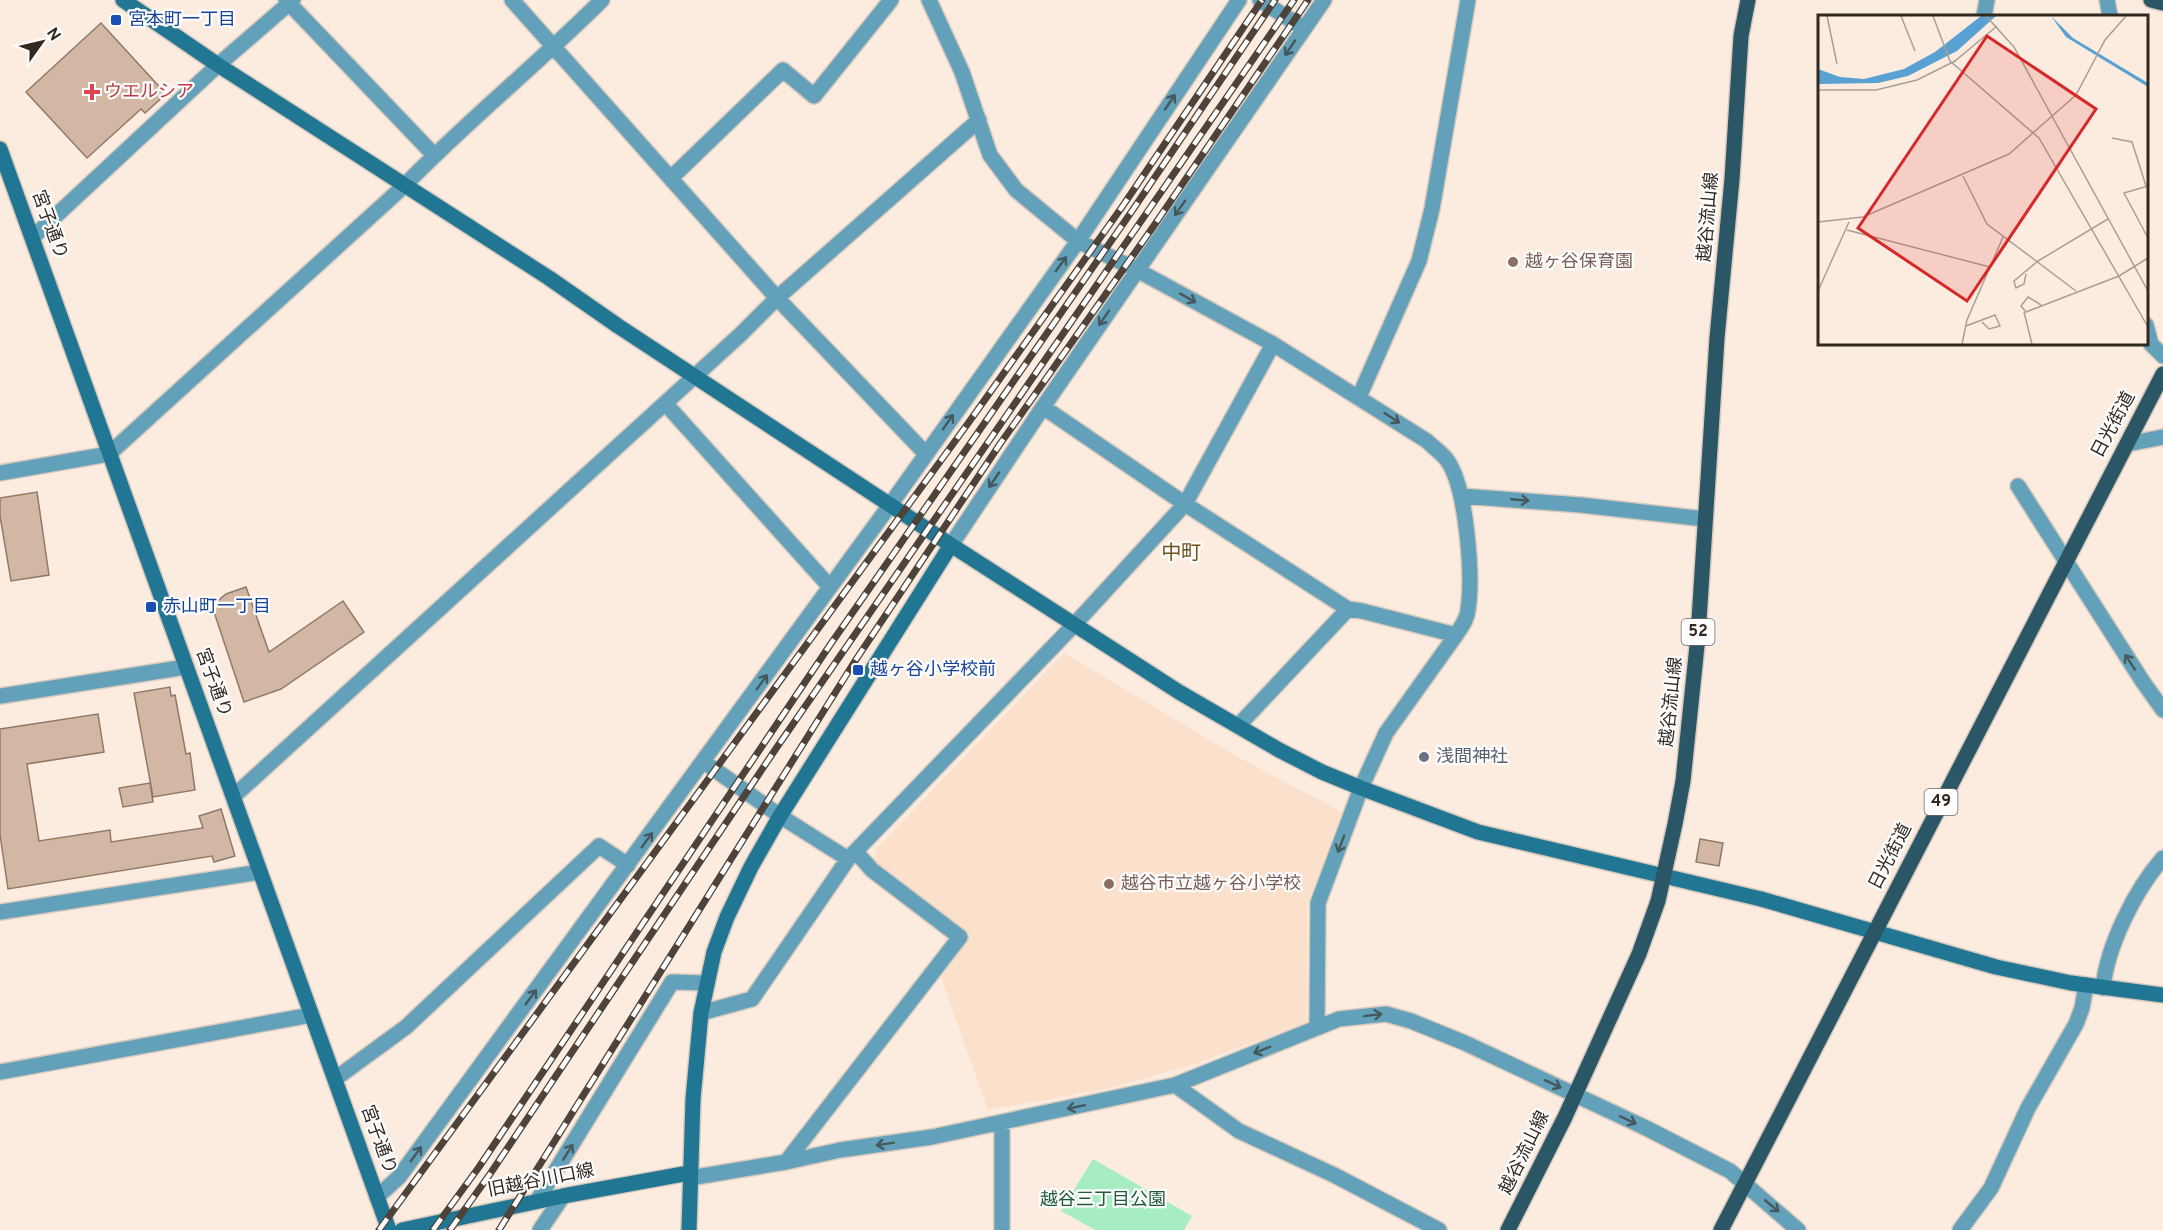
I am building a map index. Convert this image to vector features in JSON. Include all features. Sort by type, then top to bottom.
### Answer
[{"type":"main road","name":"越谷流山線","points":[[1509,1230],[1575,1095],[1639,954],[1664,877],[1683,781],[1698,636],[1717,338],[1732,179],[1741,36],[1748,0]]},
{"type":"main road","points":[[2151,0],[2163,3]]},
{"type":"main road","name":"日光街道","points":[[1721,1230],[2163,374]]},
{"type":"street","points":[[123,0],[218,65],[549,278],[618,326],[1074,625],[1179,692],[1279,750],[1361,789],[1478,832],[1761,899],[1996,967],[2103,988],[2163,995]]},
{"type":"street","points":[[512,0],[777,298],[926,454]]},
{"type":"street","points":[[0,473],[109,454],[555,47],[602,0]]},
{"type":"street","points":[[671,178],[783,70],[814,96],[891,0]]},
{"type":"street","points":[[929,0],[962,72],[990,155],[1016,190],[1078,241],[1137,270],[1273,344],[1427,441],[1447,461],[1461,496],[1469,561],[1468,611],[1456,635],[1386,733],[1361,789],[1318,903],[1317,1028]]},
{"type":"street","points":[[377,1197],[399,1177],[890,505],[1078,241],[1239,0]]},
{"type":"street","points":[[1260,0],[1303,28]]},
{"type":"street","points":[[689,1230],[693,1100],[701,1013],[714,952],[727,917],[751,867],[780,816],[951,545],[1043,407],[1324,0]]},
{"type":"street","points":[[1359,397],[1419,261],[1432,209],[1468,0]]},
{"type":"street","points":[[1984,15],[1987,0]]},
{"type":"street","points":[[2108,0],[2110,15]]},
{"type":"street","points":[[33,237],[289,1],[434,155]]},
{"type":"street","points":[[234,796],[777,298],[980,120]]},
{"type":"street","name":"宮子通り","points":[[0,149],[389,1230]]},
{"type":"street","points":[[2148,333],[2151,344],[2163,356]]},
{"type":"street","points":[[701,1013],[752,999],[852,856],[1074,625],[1185,504],[1273,344]]},
{"type":"street","points":[[665,403],[830,587]]},
{"type":"street","points":[[1043,407],[1185,504],[1348,609],[1362,610],[1456,635]]},
{"type":"street","points":[[2127,444],[2163,437]]},
{"type":"street","points":[[2018,486],[2163,710]]},
{"type":"street","points":[[1461,496],[1581,505],[1705,519]]},
{"type":"street","points":[[1238,726],[1348,609]]},
{"type":"street","points":[[0,696],[186,667]]},
{"type":"street","points":[[704,762],[780,816],[852,856],[960,936],[786,1162]]},
{"type":"street","points":[[335,1079],[406,1027],[599,846],[628,865]]},
{"type":"street","points":[[2103,988],[2105,967],[2121,928],[2133,903],[2163,858]]},
{"type":"street","points":[[0,912],[260,872]]},
{"type":"street","points":[[537,1202],[672,982],[707,983]]},
{"type":"street","points":[[1960,1230],[1991,1188],[2028,1108],[2076,1024],[2082,1008],[2086,985]]},
{"type":"street","points":[[689,1175],[786,1162],[840,1150],[932,1137],[1175,1085],[1339,1019],[1386,1014],[1411,1021],[1465,1043],[1730,1171],[1798,1230]]},
{"type":"street","points":[[0,1072],[311,1015]]},
{"type":"street","points":[[1175,1085],[1239,1131],[1334,1175],[1439,1230]]},
{"type":"street","points":[[1002,1123],[1002,1230]]},
{"type":"street","name":"旧越谷川口線","points":[[402,1230],[563,1196],[689,1175]]},
{"type":"street","points":[[540,1230],[563,1196]]},
{"type":"shaded area","name":"越谷市立越ヶ谷小学校","points":[[1064,653],[1240,758],[1342,812],[1307,905],[1307,1022],[1195,1064],[1107,1089],[988,1110],[941,978],[970,934],[874,862],[876,849]]},
{"type":"green space","name":"越谷三丁目公園","points":[[1093,1159],[1192,1216],[1184,1230],[1095,1230],[1061,1211]]},
{"type":"building","points":[[101,23],[166,94],[145,113],[141,109],[87,158],[26,92]]},
{"type":"building","points":[[37,492],[49,575],[11,581],[0,516],[0,498]]},
{"type":"building","points":[[246,587],[269,652],[343,601],[364,632],[281,689],[244,702],[212,606],[226,594]]},
{"type":"building","points":[[170,687],[171,696],[175,695],[186,754],[190,753],[195,790],[153,797],[134,693]]},
{"type":"building","points":[[98,714],[104,752],[27,764],[39,841],[110,830],[111,842],[203,828],[199,816],[221,809],[235,856],[214,862],[212,856],[8,889],[0,835],[0,729]]},
{"type":"building","points":[[150,783],[153,802],[123,807],[119,788]]},
{"type":"building","points":[[1700,839],[1723,843],[1719,866],[1696,862]]},
{"type":"railway","points":[[379,1230],[969,422],[1122,207],[1262,0]]},
{"type":"railway","points":[[433,1230],[479,1167],[830,645],[1132,211],[1275,0]]},
{"type":"railway","points":[[450,1230],[775,750],[1294,0]]},
{"type":"railway","points":[[499,1230],[855,661],[1000,444],[1153,227],[1308,0]]},
{"type":"place","name":"宮本町一丁目","points":[[116,20]]},
{"type":"place","name":"ウエルシア","points":[[92,92]]},
{"type":"place","name":"越ヶ谷保育園","points":[[1513,262]]},
{"type":"place","name":"赤山町一丁目","points":[[151,607]]},
{"type":"place","name":"越ヶ谷小学校前","points":[[858,670]]},
{"type":"place","name":"浅間神社","points":[[1424,757]]},
{"type":"place","name":"越谷市立越ヶ谷小学校","points":[[1109,884]]},
{"type":"district","name":"中町","points":[[1181,554]]}]
